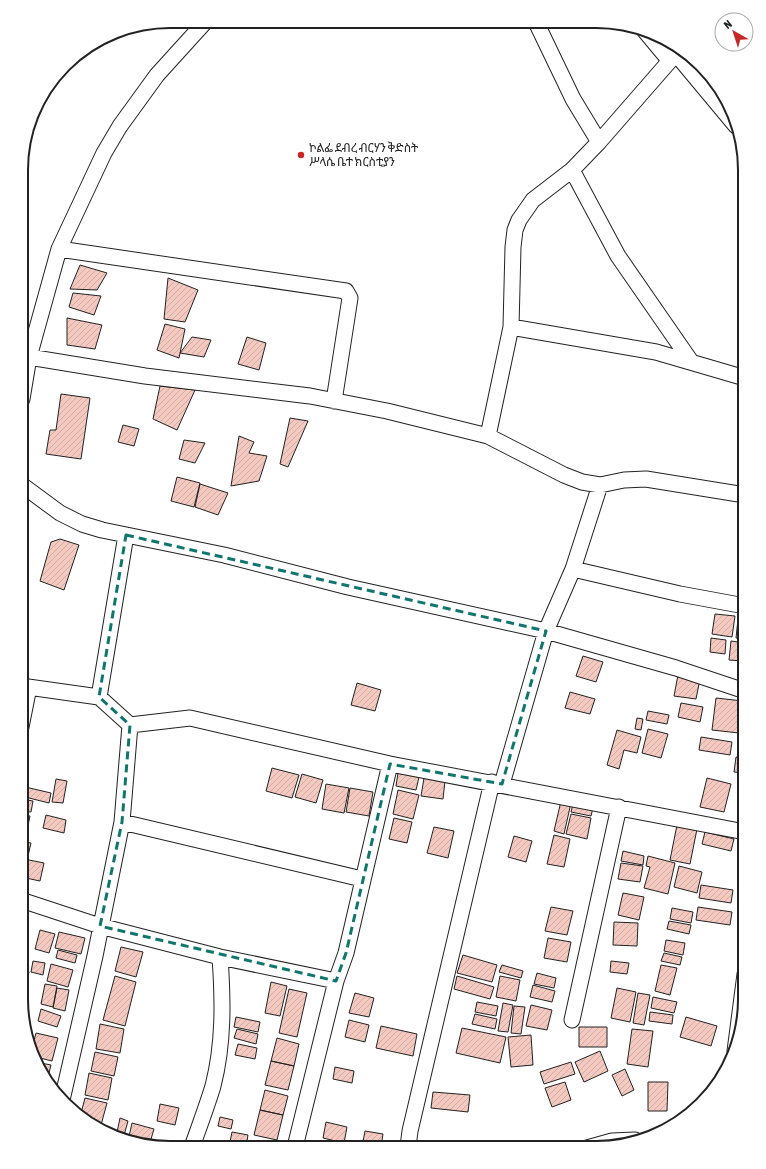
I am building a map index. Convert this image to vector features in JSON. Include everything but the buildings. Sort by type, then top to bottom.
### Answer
[{"type":"street","points":[[28,363],[59,250],[104,153],[120,126],[157,75],[200,28]]},
{"type":"street","points":[[539,28],[573,99],[599,142]]},
{"type":"street","points":[[664,46],[675,54],[726,115]]},
{"type":"street","points":[[488,436],[511,327],[515,230],[524,211],[533,200],[572,170],[599,142],[675,54]]},
{"type":"street","points":[[572,170],[618,256],[690,360]]},
{"type":"street","points":[[59,250],[346,291],[350,298],[334,401]]},
{"type":"street","points":[[511,327],[656,352],[690,360],[738,376]]},
{"type":"street","points":[[29,357],[145,376],[310,396],[387,411],[488,436],[564,475],[582,482],[600,485],[624,480],[646,479],[738,494]]},
{"type":"street","points":[[409,1141],[414,1116],[497,783],[546,631],[573,569],[600,485]]},
{"type":"street","points":[[28,489],[60,513],[82,524],[126,535],[224,555],[348,587],[546,631],[676,668],[738,689]]},
{"type":"street","points":[[99,697],[126,535]]},
{"type":"street","points":[[573,569],[680,594],[738,605]]},
{"type":"street","points":[[28,686],[99,697],[130,725],[190,718],[390,764],[497,783],[738,831]]},
{"type":"street","points":[[64,1093],[95,956],[122,822],[130,725]]},
{"type":"street","points":[[296,1141],[336,982],[346,953],[390,764]]},
{"type":"street","points":[[572,1020],[619,807]]},
{"type":"street","points":[[122,822],[362,879]]},
{"type":"street","points":[[28,902],[100,926],[220,957],[336,982]]},
{"type":"street","points":[[194,1141],[213,1084],[220,1045],[223,1014],[220,957]]},
{"type":"highlighted area","points":[[126,535],[546,631],[502,784],[390,764],[346,953],[336,981],[100,926],[122,822],[130,725],[99,697]]},
{"type":"place","name":"ኮልፌ ደብረ ብርሃን ቅድስት ሥላሴ ቤተ ክርስቲያን","points":[[301,155]]}]
